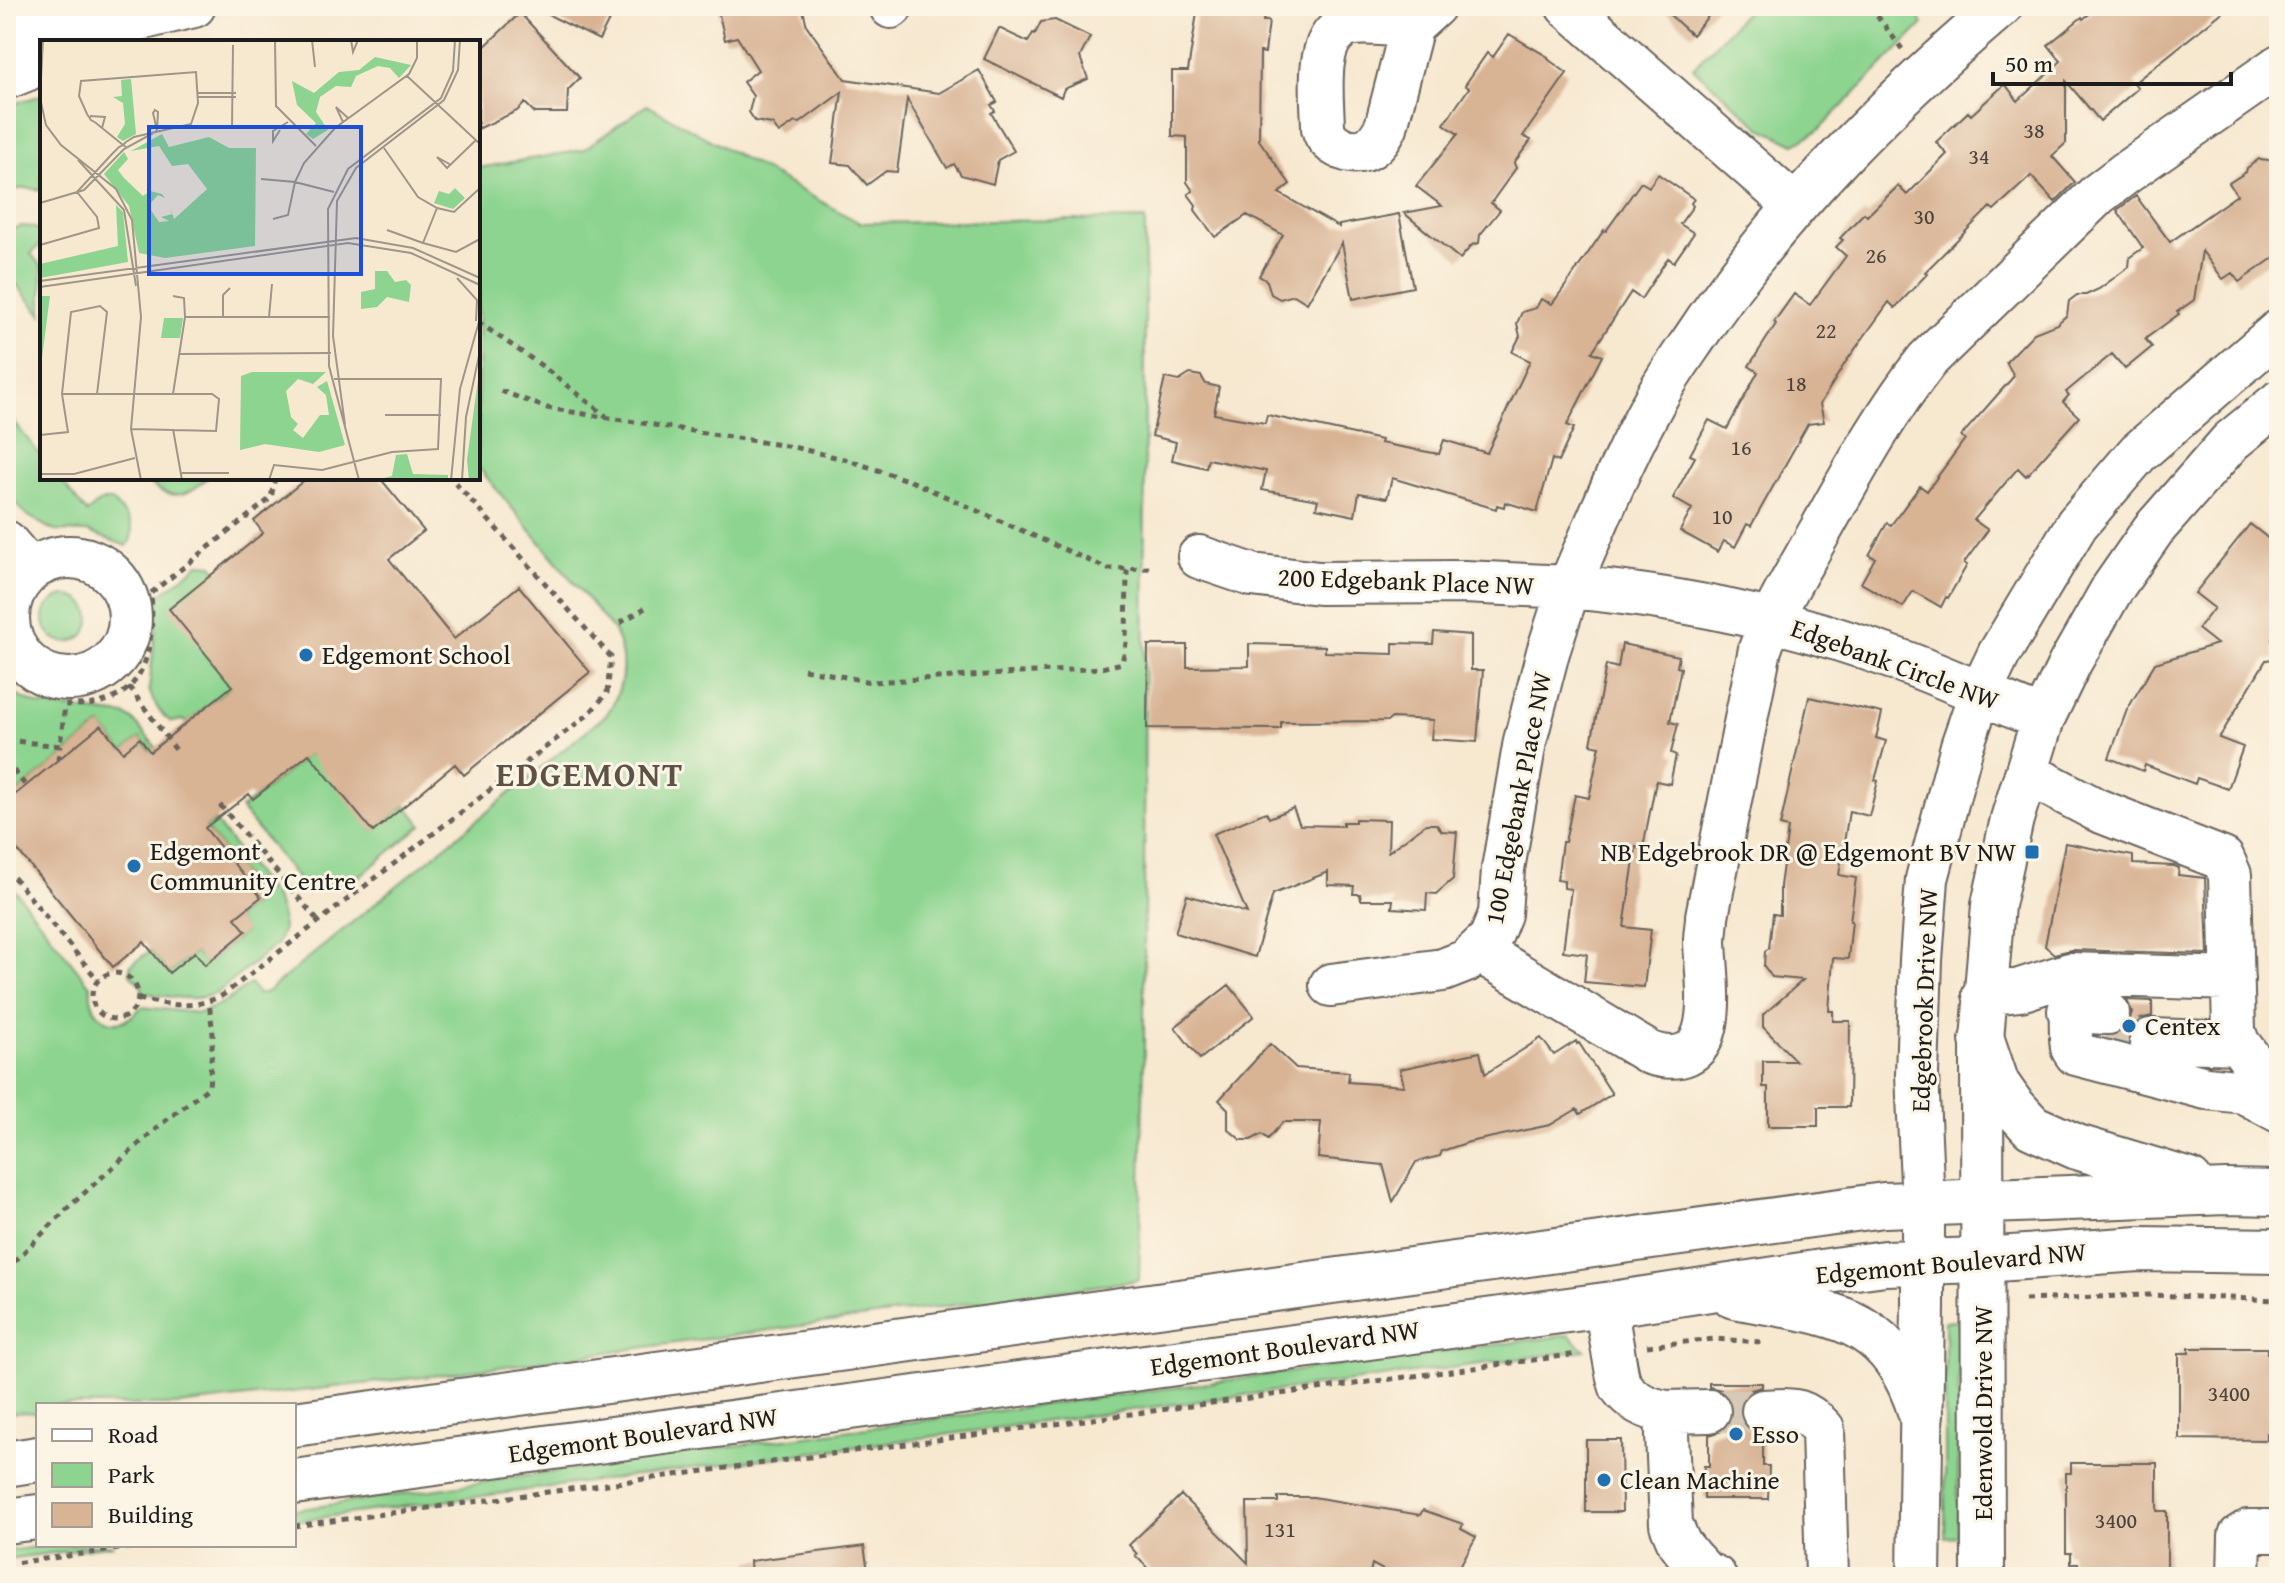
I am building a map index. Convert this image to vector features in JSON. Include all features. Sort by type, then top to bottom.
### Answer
[{"type":"main road","points":[[1982,1040],[1997,1084],[2032,1127],[2077,1147],[2226,1192]]},
{"type":"main road","points":[[296,1424],[1884,1205],[2226,1192],[2279,1193]]},
{"type":"main road","name":"Edgemont Boulevard NW","points":[[296,1482],[1605,1305],[1848,1268],[2139,1249],[2279,1251]]},
{"type":"main road","points":[[1704,1291],[1829,1314],[1860,1326],[1877,1338],[1902,1368],[1921,1414]]},
{"type":"main road","points":[[6,1434],[36,1438]]},
{"type":"main road","points":[[6,1464],[36,1459]]},
{"type":"main road","points":[[6,1521],[36,1517]]},
{"type":"street","points":[[6,33],[194,6]]},
{"type":"street","points":[[1567,6],[1795,206]]},
{"type":"street","points":[[1569,587],[1621,465],[1662,388],[1719,301],[1795,206],[1880,116],[2001,6]]},
{"type":"street","points":[[6,78],[40,61]]},
{"type":"street","points":[[1479,951],[1650,1053],[1663,1057],[1679,1056],[1691,1051],[1701,1041],[1709,1006],[1705,938],[1707,916],[1760,649],[1770,620],[1861,460],[1904,388],[1927,360],[2098,194],[2279,66]]},
{"type":"street","name":"Edgebrook Drive NW","points":[[1923,1262],[1917,1074],[1927,879],[1962,746],[1980,694],[1999,654],[2077,524],[2138,453],[2279,331]]},
{"type":"street","points":[[1982,1200],[1982,1040],[1993,905],[2019,791],[2043,719],[2070,663],[2112,589],[2153,530],[2231,441],[2279,402]]},
{"type":"street","name":"200 Edgebank Place NW","points":[[1199,557],[1252,575],[1319,583],[1464,582],[1569,587]]},
{"type":"street","name":"Edgebank Circle NW","points":[[1569,587],[1631,592],[1706,605],[1830,636],[1898,659],[2043,719]]},
{"type":"street","name":"100 Edgebank Place NW","points":[[1331,985],[1443,970],[1466,961],[1490,939],[1500,914],[1503,869],[1525,741],[1569,587]]},
{"type":"street","points":[[2027,773],[2097,810],[2223,859],[2230,875],[2235,1013],[2279,1097]]},
{"type":"street","points":[[1984,994],[2020,990],[2085,1015],[2235,1013]]},
{"type":"street","points":[[2151,1027],[2235,1013]]},
{"type":"street","points":[[2085,1015],[2076,1054],[2206,1088],[2244,1092],[2279,1111]]},
{"type":"street","name":"Edenwold Drive NW","points":[[1982,1200],[1983,1577]]},
{"type":"street","points":[[1919,1577],[1923,1262]]},
{"type":"street","points":[[1605,1305],[1620,1386],[1652,1410],[1709,1411]]},
{"type":"street","points":[[1763,1411],[1799,1410],[1823,1429],[1827,1577]]},
{"type":"street","points":[[1666,1412],[1671,1524],[1679,1543],[1691,1558],[1705,1573],[1715,1577]]},
{"type":"street","points":[[2239,1577],[2240,1536],[2248,1531],[2279,1531]]},
{"type":"path","points":[[1870,6],[1923,75]]},
{"type":"path","points":[[480,323],[608,417]]},
{"type":"path","points":[[501,391],[547,408],[793,447],[848,460],[913,482],[1108,569],[1150,568]]},
{"type":"path","points":[[58,760],[65,705],[104,702],[129,687],[139,675],[147,657],[151,593],[271,498],[275,480]]},
{"type":"path","points":[[138,999],[199,1005],[241,983],[589,714],[607,693],[611,657],[453,480]]},
{"type":"path","points":[[804,669],[871,682],[1102,668],[1122,663],[1126,643],[1127,569]]},
{"type":"path","points":[[620,623],[645,608]]},
{"type":"path","points":[[129,687],[179,754]]},
{"type":"path","points":[[6,740],[60,746]]},
{"type":"path","points":[[6,761],[26,786]]},
{"type":"path","points":[[220,805],[319,922]]},
{"type":"path","points":[[6,868],[98,980]]},
{"type":"path","points":[[111,973],[125,975],[136,985],[138,999],[136,1006],[125,1016],[117,1018],[102,1014],[92,995],[98,980],[111,973]]},
{"type":"path","points":[[6,1270],[71,1205],[160,1125],[209,1087],[213,1034],[209,1002]]},
{"type":"path","points":[[2025,1300],[2148,1295],[2279,1300]]},
{"type":"path","points":[[296,1526],[1614,1349],[1714,1339],[1771,1342]]},
{"type":"path","points":[[6,1564],[135,1547]]},
{"type":"green space","points":[[1751,6],[1911,6],[1923,24],[1819,130],[1795,144],[1761,128],[1693,68]]},
{"type":"green space","points":[[40,96],[40,190],[6,191],[6,106]]},
{"type":"green space","points":[[647,105],[860,223],[1145,219],[1144,1055],[1139,1280],[432,1376],[196,1403],[36,1403],[36,1412],[6,1413],[6,879],[91,987],[92,1002],[104,1019],[126,1020],[142,1007],[199,1013],[222,1004],[250,984],[258,994],[267,992],[607,714],[613,704],[622,674],[621,653],[614,631],[480,469],[480,168],[583,150]]},
{"type":"green space","points":[[22,226],[40,232],[40,244],[31,254],[40,265],[40,313],[6,272],[6,231]]},
{"type":"green space","points":[[6,412],[40,454],[40,480],[61,480],[87,513],[101,501],[112,501],[129,521],[131,539],[127,546],[88,532],[55,531],[24,513],[6,491]]},
{"type":"green space","points":[[147,480],[205,480],[191,491],[176,495],[153,486]]},
{"type":"green space","points":[[199,564],[212,565],[217,571],[246,674],[187,723],[184,720],[171,722],[158,708],[149,690],[159,596]]},
{"type":"green space","points":[[67,596],[83,603],[90,619],[83,635],[67,642],[51,635],[44,619],[51,603]]},
{"type":"green space","points":[[6,691],[38,705],[125,715],[134,721],[168,762],[163,767],[140,738],[123,752],[101,725],[6,802],[6,741],[13,738],[6,730],[6,723],[11,717],[6,710]]},
{"type":"green space","points":[[314,750],[373,831],[406,805],[422,825],[350,884],[322,890],[300,882],[241,809]]},
{"type":"green space","points":[[215,821],[275,899],[283,928],[277,944],[217,993],[190,998],[143,993],[141,985],[130,974],[130,966],[151,950],[169,973],[195,952],[205,964],[245,932],[235,918],[261,897],[205,828]]},
{"type":"green space","points":[[1945,1321],[1959,1321],[1958,1536],[1945,1537]]},
{"type":"green space","points":[[1569,1335],[1585,1350],[296,1521],[296,1510],[754,1443]]},
{"type":"green space","points":[[36,1547],[99,1547],[6,1559],[6,1551]]},
{"type":"building","points":[[531,6],[616,6],[599,40]]},
{"type":"building","points":[[717,6],[802,6],[807,26],[845,79],[939,93],[979,70],[997,102],[991,105],[995,111],[991,113],[1014,151],[998,160],[993,184],[961,175],[954,164],[947,168],[907,99],[897,172],[886,171],[867,185],[850,165],[832,163],[842,92],[800,123],[795,122],[779,133],[772,124],[755,121],[749,112],[753,96],[743,82],[758,70],[737,37],[725,40]]},
{"type":"building","points":[[1198,6],[1266,6],[1263,21],[1269,21],[1265,53],[1260,52],[1259,140],[1290,184],[1279,193],[1339,227],[1399,214],[1413,287],[1353,299],[1342,243],[1307,303],[1294,295],[1280,299],[1271,294],[1267,281],[1259,276],[1283,235],[1247,215],[1215,237],[1195,210],[1196,205],[1188,194],[1193,191],[1187,182],[1187,137],[1172,136],[1172,71],[1188,71]]},
{"type":"building","points":[[1660,6],[1717,6],[1692,35]]},
{"type":"building","points":[[2100,6],[2230,6],[2134,83],[2138,88],[2100,121],[2066,81],[2066,143],[2052,156],[2075,182],[2055,202],[2031,176],[1994,210],[1990,207],[1925,272],[1927,274],[1895,308],[1889,302],[1820,404],[1824,422],[1808,424],[1751,526],[1747,524],[1735,547],[1724,541],[1718,552],[1680,531],[1692,509],[1673,498],[1695,457],[1690,455],[1709,420],[1727,429],[1758,372],[1749,366],[1794,294],[1810,305],[1846,256],[1836,247],[1843,240],[1840,238],[1864,213],[1867,216],[1898,186],[1907,195],[1947,154],[1936,142],[2005,84],[2018,101],[2061,61],[2048,45]]},
{"type":"building","points":[[520,13],[580,78],[568,90],[567,113],[535,113],[525,103],[517,111],[480,128],[480,51]]},
{"type":"building","points":[[1055,20],[1090,37],[1080,57],[1088,79],[1064,89],[1061,97],[984,59],[999,28],[1028,42],[1041,22]]},
{"type":"building","points":[[1509,34],[1548,57],[1567,73],[1523,136],[1531,140],[1491,203],[1500,210],[1480,235],[1479,243],[1472,245],[1460,259],[1404,213],[1442,206],[1416,186],[1458,134],[1444,124],[1469,88],[1465,85],[1487,53],[1493,57]]},
{"type":"building","points":[[2259,159],[2279,161],[2279,254],[2239,282],[2232,273],[2223,279],[2202,251],[2194,300],[2145,339],[2152,347],[2125,369],[2112,354],[2066,392],[2069,395],[2063,402],[2079,417],[2026,476],[2018,468],[1974,520],[1988,530],[1964,563],[1967,565],[1941,607],[1913,591],[1903,607],[1861,583],[1875,558],[1869,555],[1887,523],[1891,525],[1920,486],[1927,491],[1965,439],[1961,436],[2014,376],[2006,362],[2034,333],[2057,324],[2067,315],[2069,301],[2077,295],[2099,289],[2129,267],[2130,257],[2143,248],[2117,210],[2136,196],[2170,242],[2237,195],[2229,183]]},
{"type":"building","points":[[1658,174],[1694,199],[1691,203],[1693,206],[1680,224],[1694,233],[1674,262],[1668,258],[1641,299],[1631,292],[1592,352],[1602,356],[1567,425],[1574,428],[1558,462],[1552,459],[1537,512],[1505,502],[1504,507],[1497,505],[1496,509],[1392,478],[1387,498],[1359,493],[1355,516],[1316,508],[1318,500],[1262,490],[1266,471],[1208,459],[1206,468],[1172,460],[1176,442],[1152,436],[1165,378],[1179,381],[1190,374],[1201,376],[1206,384],[1219,387],[1214,414],[1265,423],[1267,415],[1439,454],[1444,440],[1487,453],[1530,361],[1512,352],[1520,336],[1517,323],[1522,312],[1536,308],[1541,299],[1552,304],[1641,182],[1649,187]]},
{"type":"building","name":"Edgemont School","points":[[305,480],[382,480],[424,531],[389,559],[454,639],[519,586],[590,672],[464,775],[455,764],[373,832],[309,754],[253,799],[249,794],[205,828],[261,897],[235,918],[246,931],[205,965],[195,952],[169,973],[144,942],[113,967],[6,836],[6,802],[101,725],[123,752],[140,738],[150,752],[232,686],[169,609],[263,533],[254,521]]},
{"type":"building","points":[[2250,524],[2279,547],[2279,630],[2272,638],[2274,659],[2266,660],[2219,738],[2243,747],[2228,789],[2197,778],[2195,784],[2145,765],[2143,771],[2109,758],[2127,710],[2155,663],[2217,644],[2198,629],[2214,608],[2195,593]]},
{"type":"building","points":[[1434,632],[1471,635],[1471,670],[1483,670],[1477,742],[1431,739],[1433,720],[1392,718],[1388,721],[1281,722],[1281,729],[1147,728],[1148,645],[1187,645],[1187,667],[1249,666],[1249,644],[1325,646],[1325,652],[1393,654],[1393,643],[1433,644]]},
{"type":"building","points":[[1622,644],[1679,656],[1677,667],[1681,668],[1670,722],[1678,724],[1671,753],[1676,755],[1670,784],[1656,781],[1643,848],[1636,847],[1624,927],[1651,930],[1644,987],[1584,982],[1587,954],[1563,951],[1571,889],[1564,888],[1564,881],[1557,880],[1562,842],[1565,842],[1575,795],[1589,798],[1600,746],[1591,744],[1606,665],[1618,668]]},
{"type":"building","points":[[1809,697],[1882,713],[1876,738],[1886,741],[1869,816],[1849,811],[1839,875],[1856,878],[1848,959],[1833,958],[1829,1011],[1833,1011],[1833,1021],[1850,1021],[1849,1107],[1818,1107],[1818,1126],[1768,1126],[1768,1087],[1763,1087],[1763,1061],[1796,1061],[1763,1027],[1763,1015],[1803,980],[1772,977],[1764,966],[1773,914],[1780,915],[1780,886],[1788,828],[1780,826]]},
{"type":"building","points":[[1293,808],[1300,825],[1343,826],[1343,822],[1355,822],[1355,819],[1389,820],[1388,852],[1426,824],[1436,824],[1442,831],[1457,832],[1453,879],[1436,894],[1427,893],[1426,910],[1392,908],[1393,900],[1361,900],[1360,894],[1353,894],[1354,886],[1328,885],[1328,872],[1273,894],[1255,957],[1175,933],[1187,895],[1247,913],[1213,834],[1266,812],[1269,818]]},
{"type":"building","points":[[2065,843],[2133,856],[2133,864],[2174,866],[2179,868],[2178,875],[2205,878],[2208,954],[2071,950],[2054,954],[2045,946]]},
{"type":"building","points":[[1229,985],[1254,1016],[1200,1059],[1175,1027]]},
{"type":"building","points":[[2127,1000],[2152,1001],[2152,1016],[2140,1019],[2131,1027],[2128,1043],[2107,1037],[2120,1034],[2128,1025],[2132,1013]]},
{"type":"building","points":[[1541,1038],[1554,1055],[1576,1041],[1579,1043],[1612,1094],[1580,1114],[1577,1109],[1550,1125],[1469,1142],[1442,1151],[1440,1156],[1416,1162],[1393,1202],[1383,1165],[1318,1158],[1321,1122],[1283,1122],[1268,1139],[1262,1134],[1251,1140],[1241,1140],[1228,1129],[1228,1109],[1219,1100],[1270,1044],[1296,1068],[1349,1072],[1348,1082],[1404,1086],[1400,1069],[1480,1052],[1485,1074]]},
{"type":"building","points":[[2189,1348],[2267,1348],[2267,1353],[2279,1353],[2279,1433],[2267,1433],[2267,1440],[2179,1439],[2179,1353],[2189,1353]]},
{"type":"building","points":[[1709,1383],[1762,1383],[1762,1387],[1751,1390],[1742,1399],[1739,1413],[1743,1425],[1753,1433],[1763,1435],[1763,1466],[1769,1466],[1768,1499],[1704,1499],[1704,1466],[1709,1466],[1709,1435],[1722,1431],[1730,1423],[1733,1411],[1729,1398],[1721,1390],[1709,1387]]},
{"type":"building","name":"Clean Machine","points":[[1586,1440],[1621,1440],[1622,1512],[1586,1512]]},
{"type":"building","points":[[2071,1463],[2157,1463],[2157,1511],[2167,1511],[2167,1577],[2078,1577],[2078,1564],[2071,1564],[2071,1553],[2066,1553],[2066,1473],[2071,1473]]},
{"type":"building","points":[[1181,1495],[1248,1563],[1247,1502],[1278,1502],[1278,1497],[1313,1497],[1420,1515],[1423,1510],[1463,1524],[1461,1529],[1476,1537],[1454,1577],[1434,1567],[1428,1577],[1396,1577],[1372,1564],[1369,1577],[1156,1577],[1129,1545]]},
{"type":"building","points":[[864,1546],[869,1577],[751,1577],[750,1561]]},
{"type":"tunnel","points":[[2107,1039],[2151,1040]]},
{"type":"tunnel","points":[[1709,1411],[1763,1411]]},
{"type":"place","name":"Edgemont School","points":[[306,655]]},
{"type":"place","name":"NB Edgebrook DR @ Edgemont BV NW","points":[[2032,852]]},
{"type":"place","name":"Edgemont Community Centre","points":[[134,866]]},
{"type":"place","name":"Centex","points":[[2129,1026]]},
{"type":"place","name":"Esso","points":[[1736,1434]]},
{"type":"place","name":"Clean Machine","points":[[1604,1480]]},
{"type":"district","name":"EDGEMONT","points":[[590,774]]}]
